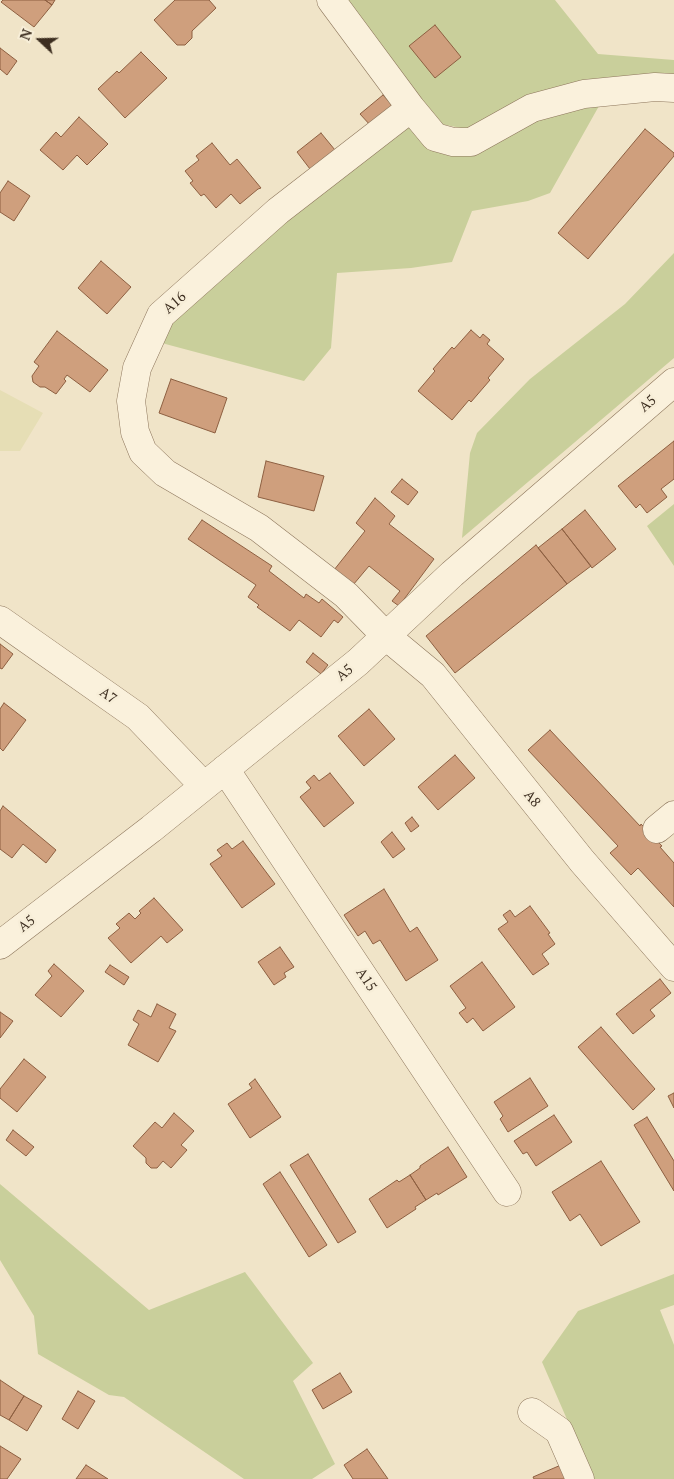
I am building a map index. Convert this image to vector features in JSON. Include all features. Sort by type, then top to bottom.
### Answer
[{"type":"street","points":[[331,0],[434,137],[454,142],[471,142],[532,108],[584,94],[656,87],[674,88]]},
{"type":"street","name":"A16","points":[[386,636],[346,595],[259,528],[165,473],[143,452],[135,432],[131,401],[138,368],[161,315],[278,211],[411,108]]},
{"type":"street","name":"A5","points":[[0,945],[151,829],[358,662],[452,574],[674,382]]},
{"type":"street","name":"A7","points":[[0,620],[138,717],[204,786]]},
{"type":"street","name":"A8","points":[[386,636],[433,675],[582,862],[674,968]]},
{"type":"street","name":"A15","points":[[225,769],[507,1192]]},
{"type":"street","points":[[532,1412],[559,1431],[580,1479]]},
{"type":"shaded area","points":[[0,390],[43,413],[20,451],[0,451]]},
{"type":"green space","points":[[343,0],[555,0],[598,54],[674,60],[674,83],[471,130],[436,123]]},
{"type":"green space","points":[[599,106],[550,193],[528,201],[472,211],[452,262],[411,268],[337,273],[331,348],[304,381],[158,342],[173,320],[284,220],[408,122],[434,148],[530,117]]},
{"type":"green space","points":[[674,253],[674,358],[462,538],[470,453],[477,433],[530,379],[625,304]]},
{"type":"green space","points":[[674,504],[674,566],[647,526]]},
{"type":"green space","points":[[0,1184],[149,1310],[245,1272],[313,1363],[293,1381],[335,1464],[312,1479],[244,1479],[124,1397],[109,1395],[38,1354],[34,1316],[0,1260]]},
{"type":"green space","points":[[674,1274],[674,1305],[660,1310],[674,1345],[674,1479],[593,1479],[542,1362],[578,1311]]},
{"type":"building","points":[[3,0],[45,0],[52,5],[34,27],[1,2]]},
{"type":"building","points":[[45,0],[55,0],[52,5]]},
{"type":"building","points":[[175,0],[209,0],[216,8],[192,31],[192,38],[185,45],[177,45],[154,20]]},
{"type":"building","points":[[435,25],[461,57],[435,78],[409,46]]},
{"type":"building","points":[[0,48],[17,61],[7,75],[0,69]]},
{"type":"building","points":[[141,52],[167,78],[125,118],[98,89],[117,71],[119,73]]},
{"type":"building","points":[[383,95],[394,107],[371,126],[360,114]]},
{"type":"building","points":[[79,117],[108,144],[87,165],[77,155],[63,170],[40,150],[56,132],[61,137]]},
{"type":"building","points":[[645,129],[674,153],[674,156],[588,259],[558,233]]},
{"type":"building","points":[[321,133],[335,150],[310,169],[297,152]]},
{"type":"building","points":[[212,143],[230,165],[237,159],[261,188],[240,204],[231,194],[216,208],[204,194],[201,196],[190,183],[193,181],[185,171],[199,160],[196,156]]},
{"type":"building","points":[[8,181],[30,196],[14,221],[0,212],[0,193]]},
{"type":"building","points":[[101,261],[131,287],[107,314],[78,288]]},
{"type":"building","points":[[471,330],[480,338],[483,334],[490,340],[487,344],[504,359],[488,378],[490,380],[452,420],[418,391],[435,371],[433,369],[452,347],[454,349]]},
{"type":"building","points":[[57,331],[108,370],[90,392],[67,375],[64,379],[66,381],[56,394],[33,382],[32,376],[39,366],[34,362]]},
{"type":"building","points":[[171,379],[227,398],[215,433],[159,413]]},
{"type":"building","points":[[674,441],[674,479],[661,489],[667,497],[647,513],[640,504],[636,508],[618,486]]},
{"type":"building","points":[[266,461],[324,476],[314,511],[258,497]]},
{"type":"building","points":[[402,479],[418,492],[408,505],[391,492]]},
{"type":"building","points":[[375,498],[395,516],[389,524],[434,559],[399,606],[392,601],[400,591],[369,566],[353,585],[334,570],[365,531],[356,523]]},
{"type":"building","points":[[585,510],[616,549],[592,568],[562,529]]},
{"type":"building","points":[[202,520],[272,566],[269,571],[304,598],[306,594],[319,603],[322,599],[343,617],[338,623],[334,620],[321,637],[299,620],[290,631],[257,607],[259,605],[248,597],[256,585],[188,539]]},
{"type":"building","points":[[562,529],[591,566],[567,584],[538,548]]},
{"type":"building","points":[[536,545],[567,584],[455,673],[426,636]]},
{"type":"building","points":[[0,644],[13,654],[2,669],[0,668]]},
{"type":"building","points":[[313,653],[328,665],[321,674],[306,662]]},
{"type":"building","points":[[4,703],[26,720],[3,751],[0,748],[0,709]]},
{"type":"building","points":[[369,709],[395,739],[364,766],[338,736]]},
{"type":"building","points":[[550,730],[640,826],[641,824],[662,846],[660,847],[674,863],[674,907],[638,868],[631,875],[610,853],[618,846],[528,750]]},
{"type":"building","points":[[455,755],[475,778],[438,810],[418,787]]},
{"type":"building","points":[[330,773],[354,803],[324,827],[300,797],[311,788],[306,782],[314,775],[319,781]]},
{"type":"building","points":[[3,806],[56,850],[46,863],[23,844],[12,858],[0,849],[0,811]]},
{"type":"building","points":[[412,817],[419,826],[411,832],[405,823]]},
{"type":"building","points":[[392,832],[405,849],[393,858],[381,842]]},
{"type":"building","points":[[243,841],[275,884],[242,908],[210,864],[222,856],[217,850],[227,843],[232,849]]},
{"type":"building","points":[[384,889],[410,932],[417,927],[438,960],[406,981],[380,940],[373,944],[365,931],[358,936],[344,915]]},
{"type":"building","points":[[154,898],[183,930],[167,943],[161,936],[131,963],[108,938],[120,928],[116,924],[129,913],[135,919],[141,913],[139,911]]},
{"type":"building","points":[[530,906],[550,933],[548,934],[555,944],[542,954],[549,964],[533,975],[498,929],[508,922],[503,915],[510,910],[515,917]]},
{"type":"building","points":[[280,947],[294,967],[284,973],[286,977],[274,985],[258,962]]},
{"type":"building","points":[[482,962],[515,1007],[483,1031],[473,1018],[467,1023],[459,1013],[466,1008],[450,986]]},
{"type":"building","points":[[54,964],[84,991],[61,1017],[35,995],[52,976],[48,971]]},
{"type":"building","points":[[110,965],[129,977],[124,985],[105,972]]},
{"type":"building","points":[[660,979],[671,993],[650,1010],[655,1016],[633,1034],[616,1014]]},
{"type":"building","points":[[157,1004],[176,1014],[169,1028],[176,1031],[158,1062],[128,1045],[139,1024],[133,1020],[138,1010],[151,1017]]},
{"type":"building","points":[[0,1012],[13,1021],[0,1038]]},
{"type":"building","points":[[601,1027],[655,1089],[633,1110],[578,1047]]},
{"type":"building","points":[[24,1059],[46,1077],[17,1112],[0,1098],[0,1089]]},
{"type":"building","points":[[530,1078],[548,1106],[508,1132],[500,1119],[503,1116],[494,1102]]},
{"type":"building","points":[[255,1079],[281,1117],[250,1138],[228,1104],[252,1088],[249,1084]]},
{"type":"building","points":[[674,1093],[674,1108],[668,1096]]},
{"type":"building","points":[[174,1113],[194,1131],[181,1145],[187,1150],[171,1168],[163,1161],[157,1168],[151,1168],[146,1163],[146,1158],[133,1146],[155,1122],[162,1128]]},
{"type":"building","points":[[554,1115],[572,1142],[536,1166],[527,1152],[523,1154],[514,1141]]},
{"type":"building","points":[[647,1117],[674,1161],[674,1191],[634,1125]]},
{"type":"building","points":[[13,1130],[34,1147],[26,1156],[6,1140]]},
{"type":"building","points":[[448,1147],[467,1177],[438,1195],[437,1193],[426,1200],[410,1175]]},
{"type":"building","points":[[308,1154],[356,1232],[338,1243],[290,1165]]},
{"type":"building","points":[[601,1161],[640,1222],[601,1246],[580,1214],[570,1221],[552,1192]]},
{"type":"building","points":[[280,1172],[327,1245],[309,1257],[263,1184]]},
{"type":"building","points":[[410,1175],[426,1200],[387,1228],[369,1199],[397,1180],[399,1182]]},
{"type":"building","points":[[340,1373],[352,1392],[323,1409],[312,1390]]},
{"type":"building","points":[[0,1380],[24,1396],[9,1420],[0,1415]]},
{"type":"building","points":[[78,1391],[95,1401],[78,1429],[62,1419]]},
{"type":"building","points":[[24,1396],[42,1406],[27,1431],[9,1420]]},
{"type":"building","points":[[0,1446],[21,1459],[7,1479],[0,1479]]},
{"type":"building","points":[[367,1449],[388,1479],[353,1479],[344,1465]]},
{"type":"building","points":[[86,1465],[108,1479],[76,1479]]},
{"type":"building","points":[[561,1465],[567,1479],[534,1479],[533,1477]]}]
